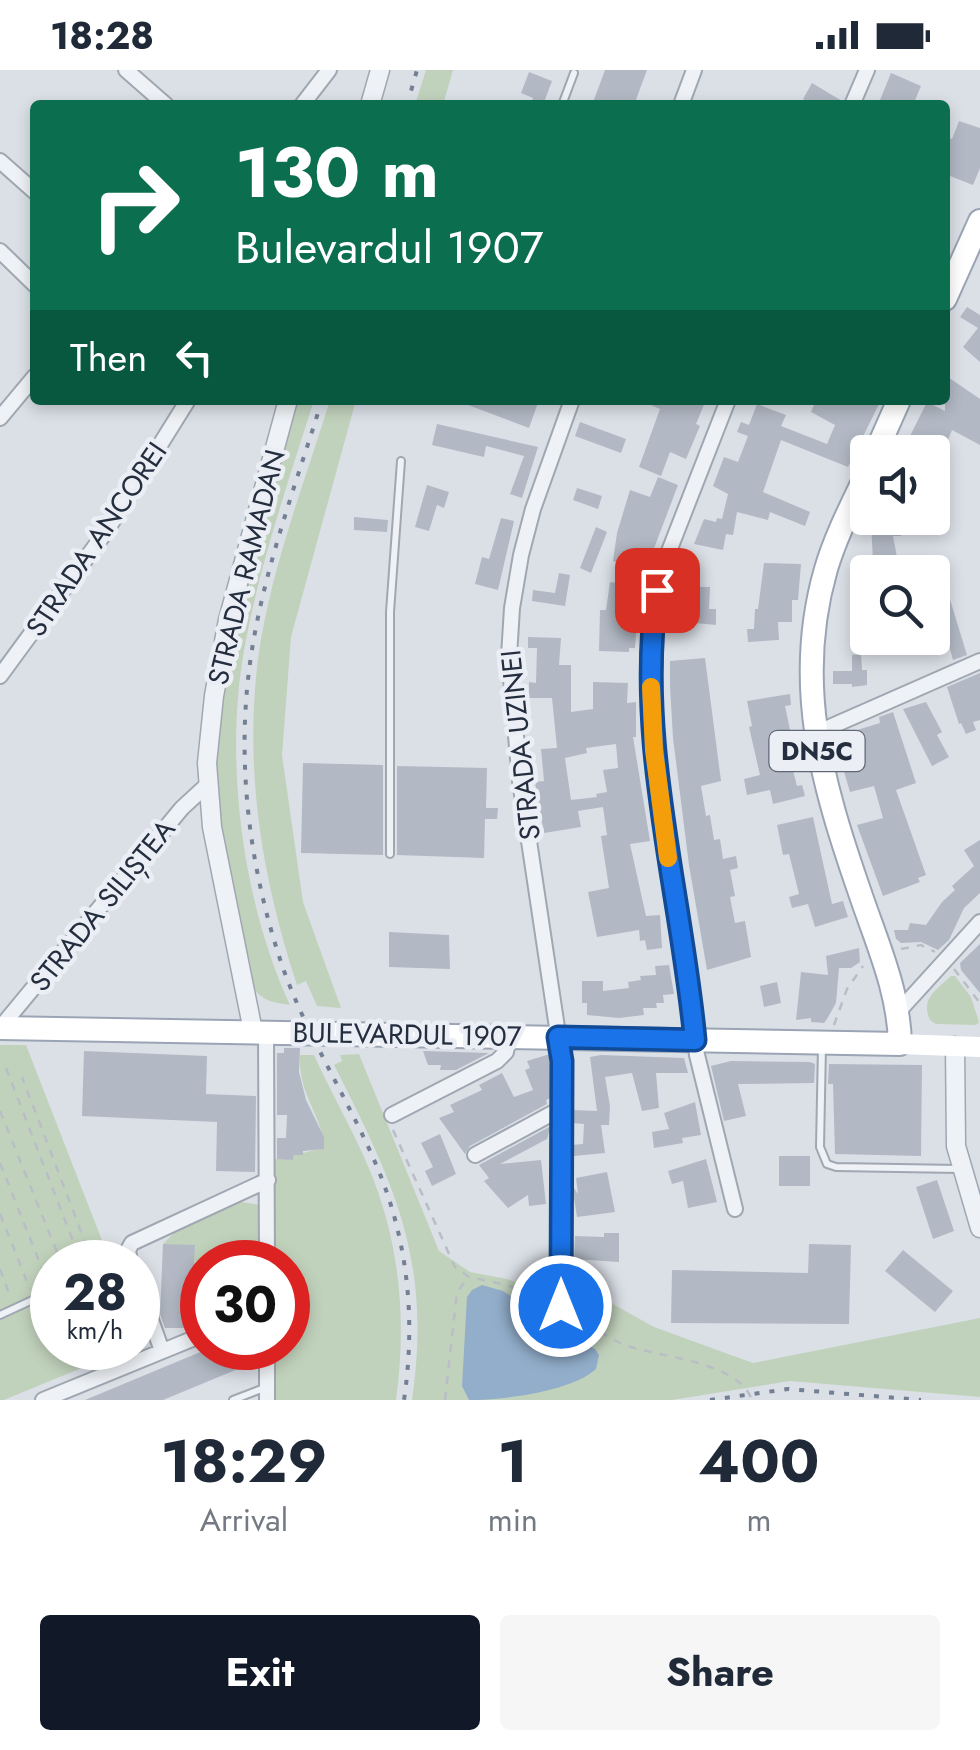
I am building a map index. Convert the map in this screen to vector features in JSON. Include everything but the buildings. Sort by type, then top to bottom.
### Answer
[{"type":"main road","points":[[950,288],[980,222]]},
{"type":"main road","points":[[884,435],[898,405]]},
{"type":"main road","name":"DN5C","points":[[850,511],[822,585],[812,676],[814,734],[838,830],[899,1011],[900,1044]]},
{"type":"main road","name":"BULEVARDUL 1907","points":[[0,1028],[695,1040],[828,1034],[900,1044],[980,1047]]},
{"type":"street","points":[[126,70],[160,100]]},
{"type":"street","points":[[306,100],[329,70]]},
{"type":"street","points":[[371,100],[380,70]]},
{"type":"street","points":[[683,100],[694,70]]},
{"type":"street","points":[[854,100],[867,70]]},
{"type":"street","points":[[0,161],[30,188]]},
{"type":"street","points":[[0,251],[30,281]]},
{"type":"street","points":[[0,418],[30,382]]},
{"type":"street","name":"STRADA ANCOREI","points":[[0,676],[107,530],[185,405]]},
{"type":"street","name":"STRADA RAMADAN","points":[[260,1032],[212,827],[207,785],[209,735],[228,620],[287,405]]},
{"type":"street","name":"STRADA UZINEI","points":[[561,1306],[562,1061],[520,781],[509,656],[521,555],[570,405]]},
{"type":"street","points":[[726,405],[672,537],[657,590],[651,698],[656,770],[695,1040],[735,1210]]},
{"type":"street","points":[[814,734],[980,661]]},
{"type":"street","name":"STRADA SILIȘTEA","points":[[0,1028],[182,808],[207,785]]},
{"type":"street","points":[[899,1011],[980,922]]},
{"type":"street","points":[[260,1032],[268,1240]]},
{"type":"street","points":[[392,1114],[498,1061],[506,1052],[510,1036]]},
{"type":"street","points":[[955,1046],[954,1130],[961,1170],[980,1228]]},
{"type":"street","points":[[476,1155],[562,1108]]},
{"type":"street","points":[[138,1240],[268,1180]]},
{"type":"street","points":[[43,1400],[180,1344]]},
{"type":"street","points":[[160,1345],[162,1351]]},
{"type":"lane","points":[[564,100],[574,73]]},
{"type":"lane","points":[[390,854],[390,627],[401,461]]},
{"type":"lane","points":[[828,1034],[820,1147],[827,1164],[961,1170]]},
{"type":"lane","points":[[0,1315],[30,1302]]},
{"type":"lane","points":[[233,1400],[267,1394]]},
{"type":"path","points":[[896,952],[904,946],[921,945],[940,956]]},
{"type":"path","points":[[828,1034],[854,976],[872,962]]},
{"type":"path","points":[[952,967],[980,1003]]},
{"type":"path","points":[[6,1068],[73,1240]]},
{"type":"path","points":[[22,1077],[85,1240]]},
{"type":"path","points":[[0,1111],[51,1240]]},
{"type":"path","points":[[392,1114],[390,1123],[454,1267],[469,1278],[507,1285],[561,1306],[618,1342],[673,1355],[720,1372],[744,1387],[752,1400]]},
{"type":"path","points":[[0,1163],[31,1240]]},
{"type":"path","points":[[0,1214],[30,1290]]},
{"type":"path","points":[[0,1269],[15,1308]]},
{"type":"path","points":[[445,1400],[458,1292],[469,1278]]},
{"type":"green space","points":[[426,70],[453,70],[444,100],[417,100]]},
{"type":"green space","points":[[297,405],[312,405],[250,619],[238,694],[236,739],[237,785],[250,878],[260,923],[290,1005],[265,999],[254,988],[227,862],[217,786],[223,691],[257,541]]},
{"type":"green space","points":[[328,405],[355,405],[291,637],[282,755],[303,902],[341,1008],[317,1006],[306,981],[297,985],[274,905],[259,824],[253,742],[258,659],[289,528]]},
{"type":"green space","points":[[951,976],[971,997],[979,1022],[976,1025],[936,1024],[930,1020],[928,1001]]},
{"type":"green space","points":[[0,1045],[26,1045],[102,1240],[30,1240],[30,1370],[77,1370],[0,1400]]},
{"type":"green space","points":[[359,1054],[439,1251],[470,1272],[507,1279],[567,1301],[568,1279],[654,1327],[753,1363],[980,1318],[980,1397],[790,1381],[672,1400],[412,1400],[417,1306],[403,1225],[375,1148],[334,1065],[342,1061],[340,1055]]},
{"type":"green space","points":[[300,1055],[314,1055],[379,1194],[398,1281],[401,1340],[396,1400],[270,1400],[270,1370],[310,1370],[310,1240],[271,1240],[273,1159],[293,1159],[294,1155],[324,1148],[300,1069]]},
{"type":"green space","points":[[241,1202],[260,1205],[260,1240],[180,1240],[180,1245],[163,1244],[176,1231]]},
{"type":"water","points":[[482,1285],[503,1291],[595,1349],[599,1355],[596,1369],[553,1389],[469,1400],[462,1386],[467,1297]]},
{"type":"railway","points":[[408,100],[417,70]]},
{"type":"railway","points":[[320,405],[264,591],[251,656],[245,732],[248,808],[259,883],[288,983],[375,1162],[395,1220],[409,1309],[404,1400]]},
{"type":"railway","points":[[710,1400],[788,1389],[921,1400]]},
{"type":"slow traffic","points":[[651,687],[654,750],[668,858]]},
{"type":"route","points":[[561,1306],[562,1061],[558,1037],[695,1040],[654,750],[651,681],[657,590]]}]
